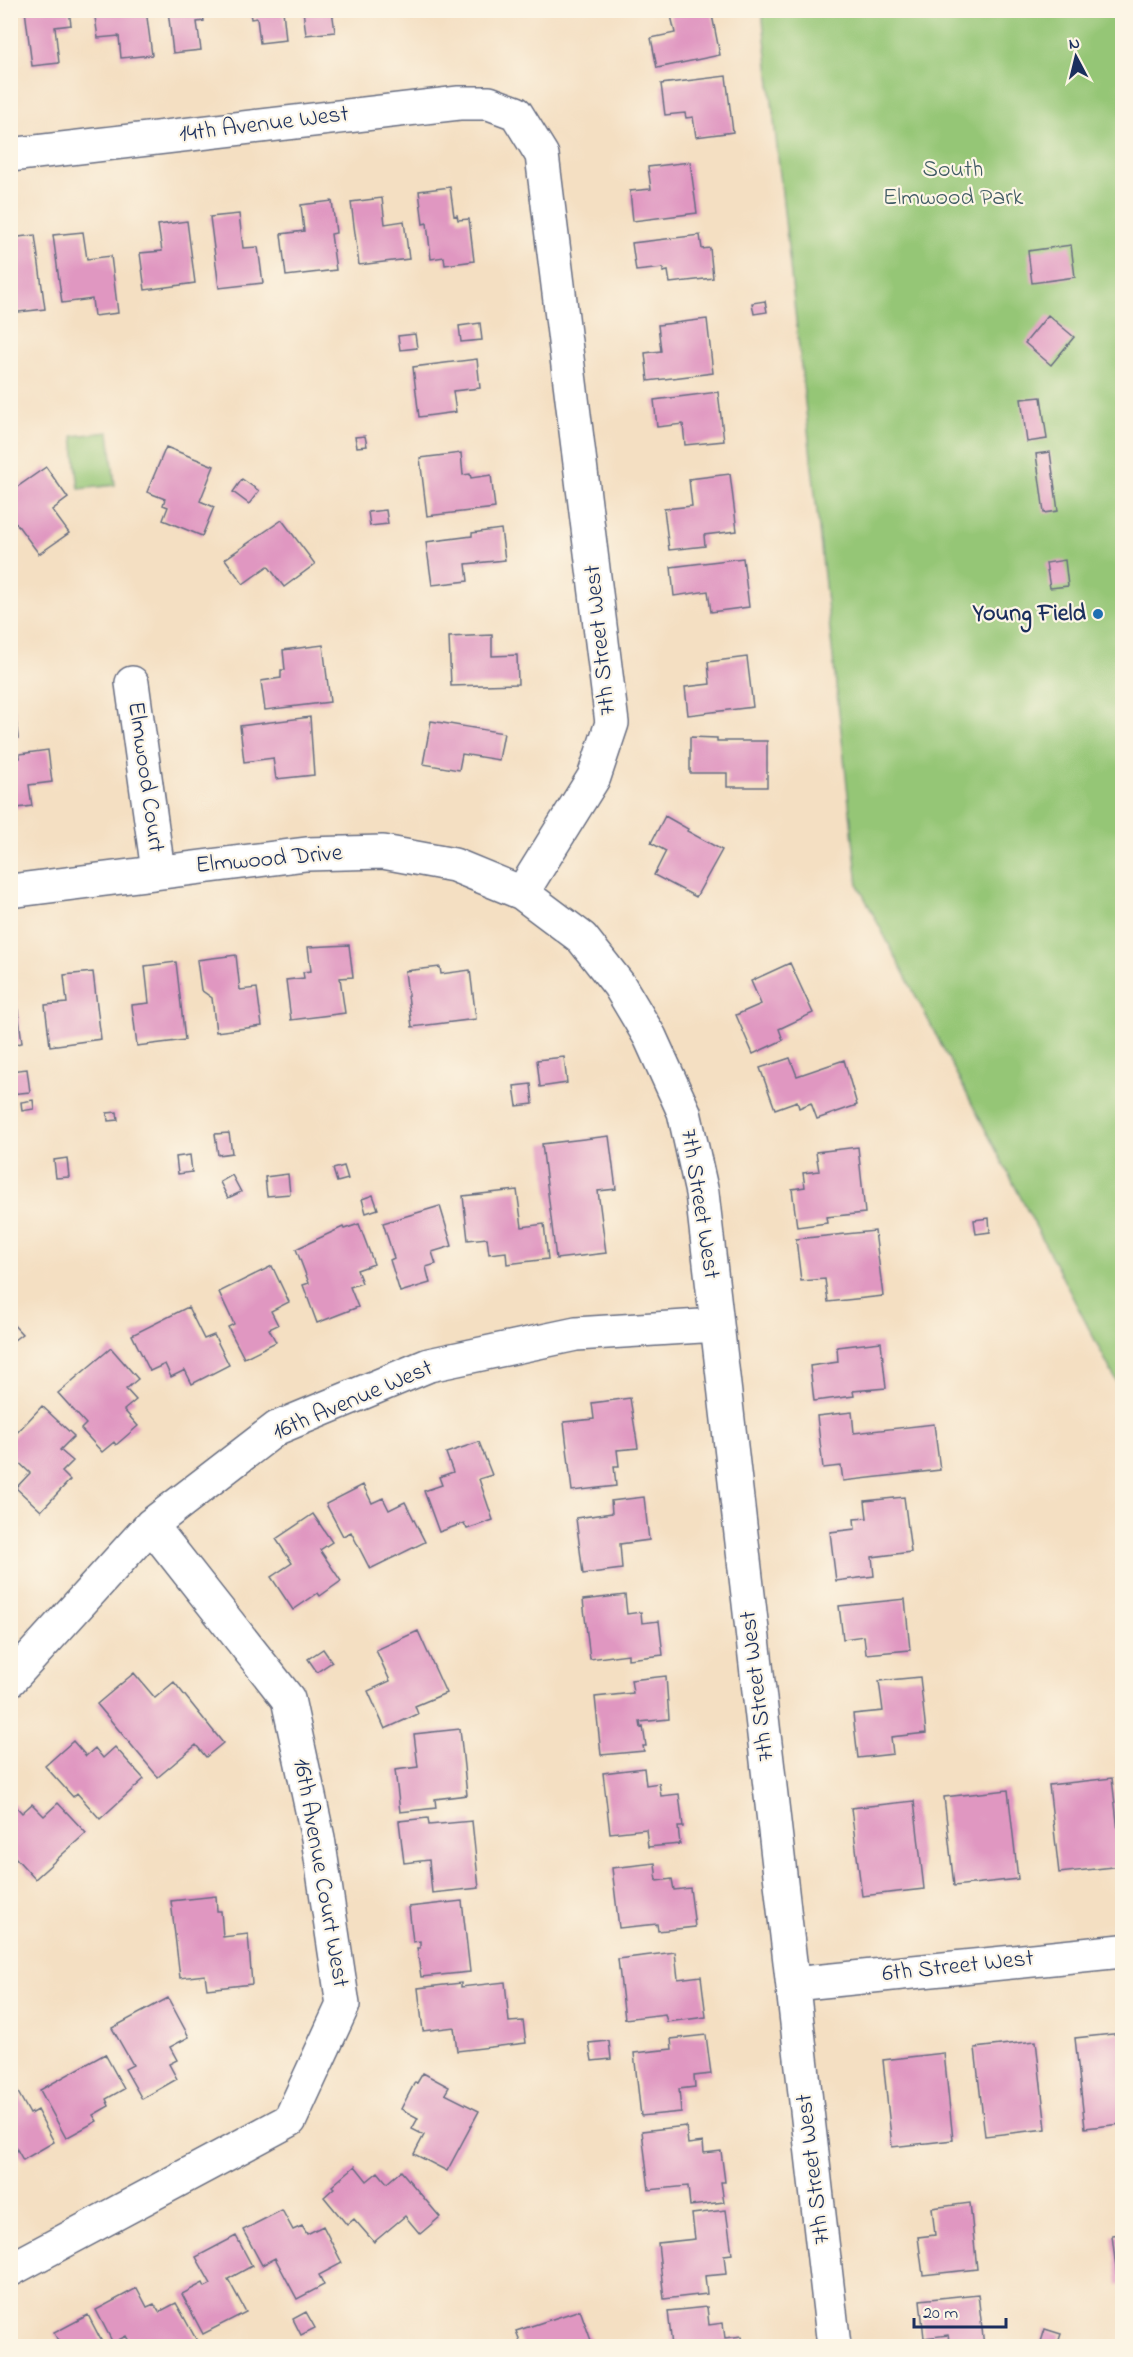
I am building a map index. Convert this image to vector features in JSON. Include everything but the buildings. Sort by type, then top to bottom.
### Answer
[{"type":"street","name":"14th Avenue West","points":[[10,154],[459,103],[489,103],[516,112]]},
{"type":"street","name":"7th Street West","points":[[516,112],[542,155],[612,723],[594,777],[522,894],[582,938],[619,986],[655,1048],[684,1112],[702,1193],[834,2346]]},
{"type":"street","name":"Elmwood Court","points":[[132,683],[158,871]]},
{"type":"street","name":"Elmwood Drive","points":[[10,891],[306,854],[384,852],[454,864],[522,894]]},
{"type":"street","name":"16th Avenue West","points":[[10,1680],[151,1525],[278,1428],[429,1365],[576,1334],[717,1325]]},
{"type":"street","name":"16th Avenue Court West","points":[[10,2270],[290,2120],[343,2005],[318,1838],[288,1699],[151,1525]]},
{"type":"street","name":"6th Street West","points":[[793,1984],[1122,1951]]},
{"type":"green space","name":"South Elmwood Park","points":[[762,11],[1122,11],[1122,1392],[858,885]]},
{"type":"green space","points":[[109,432],[115,485],[79,489],[73,436]]},
{"type":"place","name":"Young Field","points":[[1098,614]]}]
